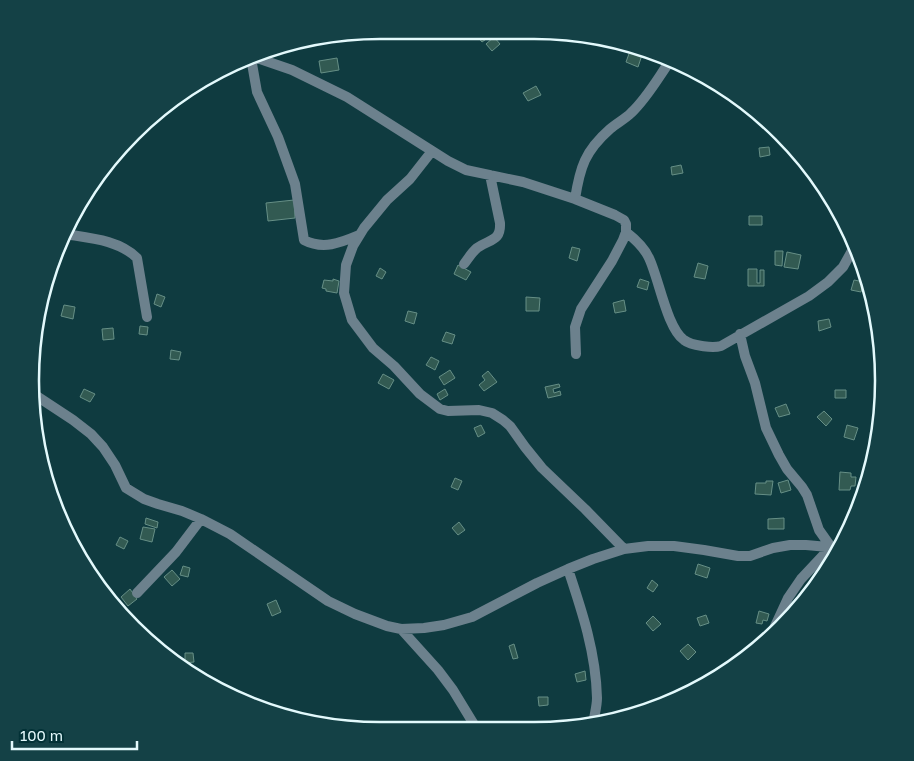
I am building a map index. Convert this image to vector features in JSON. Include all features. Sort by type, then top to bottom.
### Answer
[{"type":"street","points":[[263,60],[292,70],[347,97],[448,161],[466,170],[522,182],[575,199],[624,220],[626,232],[612,261],[582,309],[575,327],[576,354]]},
{"type":"street","points":[[254,64],[257,92],[278,137],[295,184],[304,240],[316,245],[335,244],[359,235]]},
{"type":"street","points":[[575,199],[582,166],[596,143],[632,112],[666,66]]},
{"type":"street","points":[[432,151],[410,179],[387,200],[364,228],[353,246],[346,265],[344,293],[352,320],[373,348],[394,366],[420,394],[440,409],[448,411],[479,410],[492,413],[503,420],[510,426],[524,447],[542,468],[624,549]]},
{"type":"street","points":[[464,264],[476,248],[496,238],[499,234],[500,223],[490,175]]},
{"type":"street","points":[[626,232],[636,240],[649,258],[658,279],[672,326],[682,339],[692,345],[713,348],[721,346],[809,296],[828,282],[843,267],[850,254]]},
{"type":"street","points":[[71,235],[110,242],[131,251],[137,258],[147,317]]},
{"type":"street","points":[[740,334],[766,428],[787,469],[807,495],[819,530],[832,545]]},
{"type":"street","points":[[39,398],[91,434],[115,464],[126,488],[151,501],[201,518],[230,534],[328,602],[362,617],[401,629],[444,625],[472,617],[568,569],[624,549],[648,546],[674,546],[738,556],[750,556],[773,548],[790,545],[831,548]]},
{"type":"street","points":[[137,593],[176,552],[201,518]]},
{"type":"street","points":[[779,617],[788,598],[801,579],[826,556]]},
{"type":"street","points":[[568,569],[588,630],[594,658],[597,700],[594,717]]},
{"type":"street","points":[[401,629],[438,670],[473,722]]},
{"type":"building","points":[[492,39],[496,39],[500,44],[492,51],[486,44]]},
{"type":"building","points":[[629,52],[642,56],[638,67],[626,62]]},
{"type":"building","points":[[337,58],[339,70],[321,73],[319,61]]},
{"type":"building","points":[[536,86],[541,95],[528,101],[523,93]]},
{"type":"building","points":[[769,147],[770,155],[760,157],[759,148]]},
{"type":"building","points":[[681,165],[683,173],[672,175],[671,167]]},
{"type":"building","points":[[294,200],[295,218],[268,221],[266,203]]},
{"type":"building","points":[[749,216],[762,216],[762,225],[749,225]]},
{"type":"building","points":[[572,247],[580,249],[577,261],[569,258]]},
{"type":"building","points":[[775,251],[783,251],[782,266],[775,265]]},
{"type":"building","points":[[787,252],[801,255],[798,269],[784,267]]},
{"type":"building","points":[[698,263],[708,266],[705,279],[694,277]]},
{"type":"building","points":[[458,265],[471,272],[466,280],[454,274]]},
{"type":"building","points":[[380,268],[386,272],[382,279],[376,276]]},
{"type":"building","points":[[748,269],[757,269],[757,283],[760,283],[760,270],[764,270],[764,286],[748,286]]},
{"type":"building","points":[[333,279],[339,281],[337,293],[326,291],[326,289],[322,288],[324,280],[333,281]]},
{"type":"building","points":[[640,279],[649,282],[647,290],[637,287]]},
{"type":"building","points":[[854,280],[860,281],[862,287],[861,292],[851,290]]},
{"type":"building","points":[[157,294],[165,297],[161,307],[154,304]]},
{"type":"building","points":[[526,297],[540,298],[539,311],[526,311]]},
{"type":"building","points":[[624,300],[626,311],[615,313],[613,303]]},
{"type":"building","points":[[64,305],[75,307],[73,319],[61,316]]},
{"type":"building","points":[[408,311],[417,313],[414,324],[405,321]]},
{"type":"building","points":[[829,319],[831,327],[819,331],[818,321]]},
{"type":"building","points":[[140,326],[148,327],[147,335],[139,334]]},
{"type":"building","points":[[113,328],[114,339],[103,340],[102,329]]},
{"type":"building","points":[[446,332],[455,335],[452,344],[442,341]]},
{"type":"building","points":[[171,350],[181,352],[179,360],[170,359]]},
{"type":"building","points":[[431,357],[439,361],[435,370],[426,365]]},
{"type":"building","points":[[450,370],[455,378],[444,385],[439,377]]},
{"type":"building","points":[[488,371],[497,382],[484,391],[479,385],[485,380],[482,376]]},
{"type":"building","points":[[383,374],[394,380],[389,389],[378,383]]},
{"type":"building","points":[[559,384],[560,387],[553,389],[554,393],[560,391],[561,395],[548,398],[545,387]]},
{"type":"building","points":[[84,389],[95,394],[90,402],[80,397]]},
{"type":"building","points":[[445,389],[448,395],[440,400],[437,394]]},
{"type":"building","points":[[835,390],[846,390],[846,398],[835,398]]},
{"type":"building","points":[[786,404],[790,414],[779,417],[775,408]]},
{"type":"building","points":[[824,411],[832,419],[826,426],[817,417]]},
{"type":"building","points":[[481,425],[485,433],[478,437],[474,428]]},
{"type":"building","points":[[847,425],[858,428],[854,440],[844,437]]},
{"type":"building","points":[[840,472],[851,473],[851,477],[856,477],[855,486],[851,486],[850,490],[839,490]]},
{"type":"building","points":[[455,478],[462,481],[458,490],[451,487]]},
{"type":"building","points":[[788,480],[791,490],[781,493],[778,483]]},
{"type":"building","points":[[766,481],[773,481],[771,495],[755,494],[756,483],[766,483]]},
{"type":"building","points":[[146,518],[158,522],[157,528],[145,524]]},
{"type":"building","points":[[784,518],[784,529],[768,529],[768,519]]},
{"type":"building","points":[[459,522],[465,530],[458,535],[452,528]]},
{"type":"building","points":[[143,527],[155,529],[152,542],[140,539]]},
{"type":"building","points":[[120,537],[128,541],[124,549],[116,545]]},
{"type":"building","points":[[698,564],[710,568],[707,578],[695,574]]},
{"type":"building","points":[[183,566],[190,568],[188,577],[180,575]]},
{"type":"building","points":[[172,570],[180,579],[172,586],[164,577]]},
{"type":"building","points":[[652,580],[658,585],[653,592],[647,588]]},
{"type":"building","points":[[130,589],[137,599],[128,606],[121,597]]},
{"type":"building","points":[[276,600],[281,612],[272,616],[267,604]]},
{"type":"building","points":[[759,611],[769,614],[767,621],[763,620],[762,624],[756,623]]},
{"type":"building","points":[[706,615],[709,623],[700,626],[697,618]]},
{"type":"building","points":[[653,616],[661,624],[653,631],[646,623]]},
{"type":"building","points":[[514,644],[518,658],[513,659],[509,646]]},
{"type":"building","points":[[688,644],[696,652],[688,660],[680,651]]},
{"type":"building","points":[[185,653],[193,653],[194,662],[185,661]]},
{"type":"building","points":[[585,671],[586,680],[577,682],[575,674]]},
{"type":"building","points":[[538,697],[548,697],[548,705],[539,706]]}]
